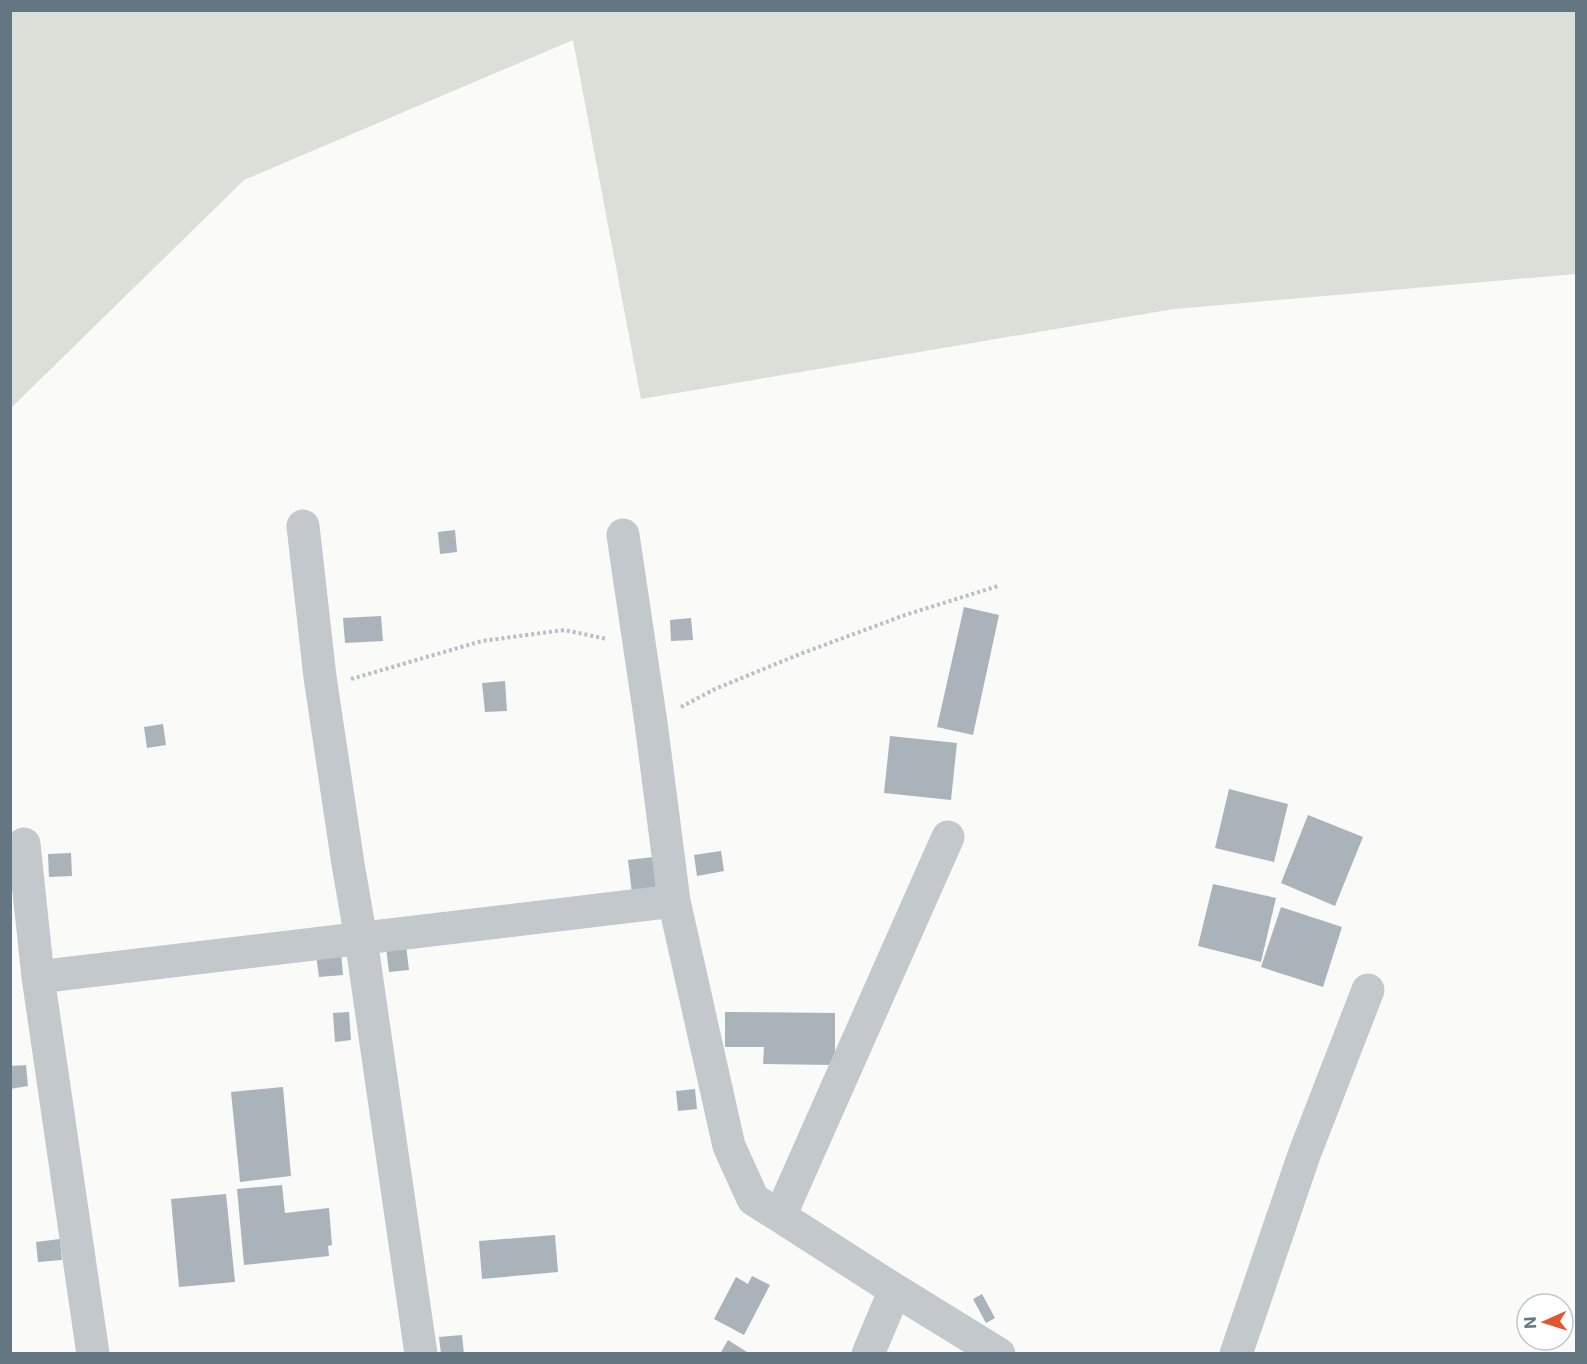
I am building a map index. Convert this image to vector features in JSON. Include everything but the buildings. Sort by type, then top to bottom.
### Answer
[{"type":"street","points":[[303,526],[322,688],[421,1353]]},
{"type":"street","points":[[623,535],[674,901],[729,1146],[753,1199],[999,1353]]},
{"type":"street","points":[[780,1216],[948,837]]},
{"type":"street","points":[[24,844],[38,977],[93,1353]]},
{"type":"street","points":[[38,977],[674,901]]},
{"type":"street","points":[[1236,1353],[1304,1155],[1368,990]]},
{"type":"street","points":[[868,1353],[895,1290]]},
{"type":"path","points":[[651,723],[715,689],[800,654],[905,615],[998,586]]},
{"type":"path","points":[[322,688],[482,641],[564,630],[640,646]]},
{"type":"shaded area","points":[[11,10],[1576,11],[1576,274],[1174,309],[641,399],[573,40],[244,180],[11,408]]}]
